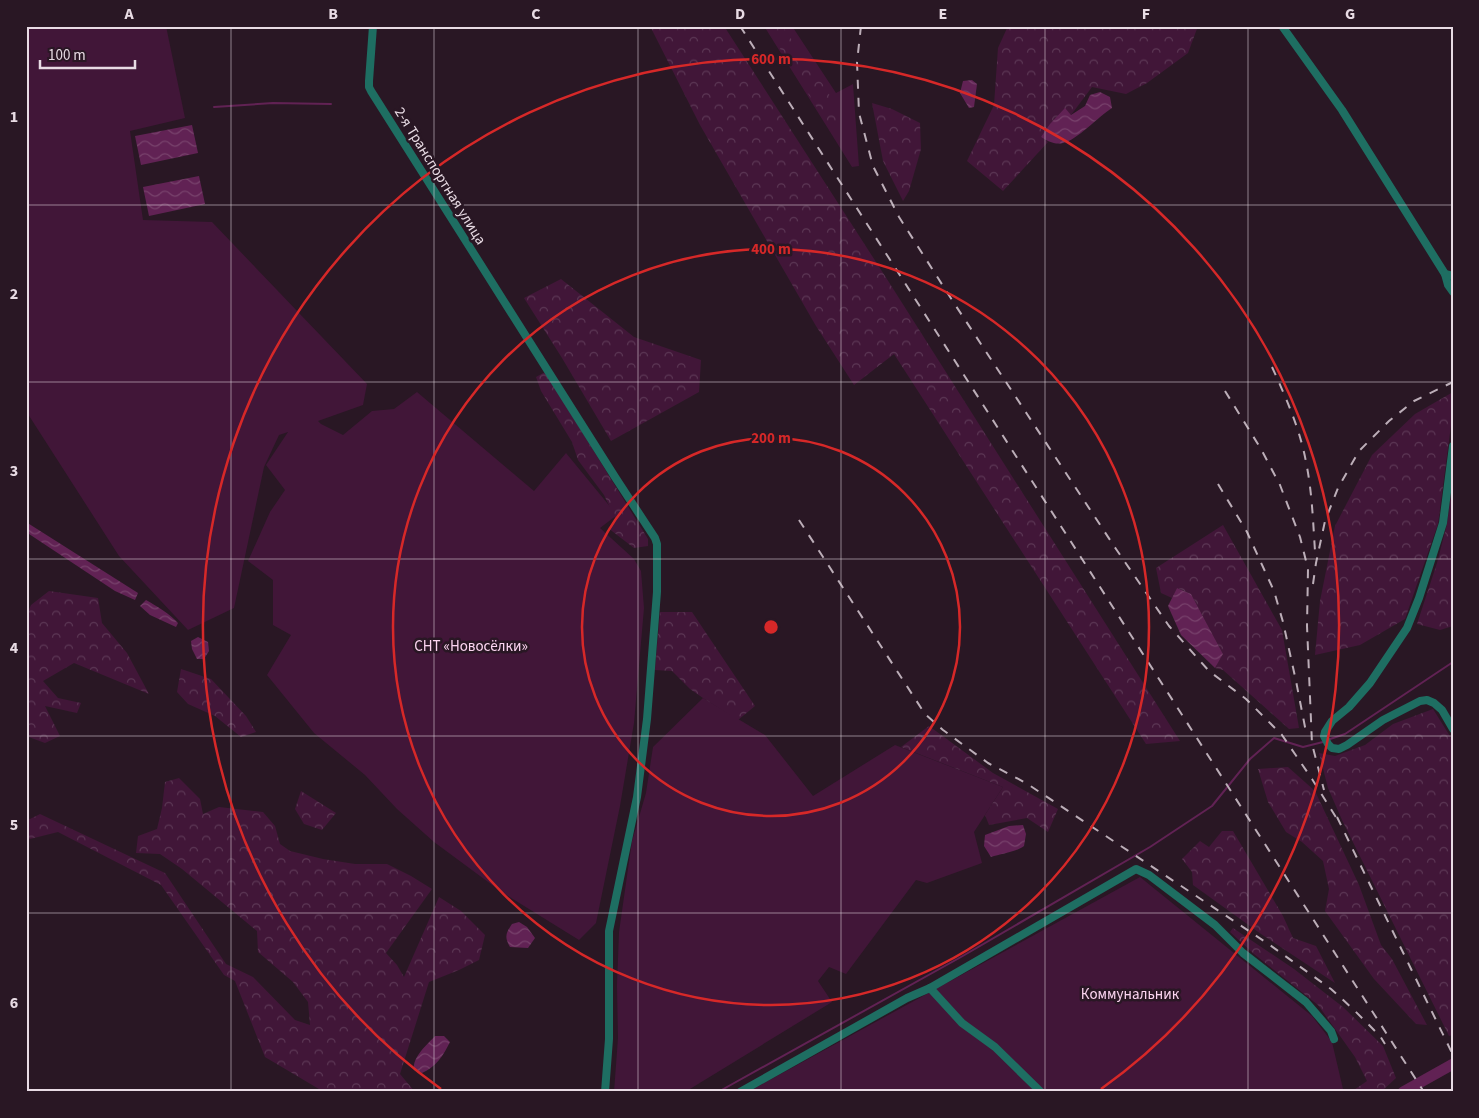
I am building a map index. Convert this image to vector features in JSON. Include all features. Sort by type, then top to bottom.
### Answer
[{"type":"street","name":"2-я Транспортная улица","points":[[373,26],[368,81],[370,91],[609,469],[655,538],[657,544],[657,592],[647,719],[637,797],[609,932],[609,1039],[605,1092]]},
{"type":"street","points":[[1282,26],[1342,110],[1449,275],[1448,285],[1453,292]]},
{"type":"street","points":[[1453,446],[1443,523],[1419,598],[1407,628],[1370,683],[1349,707],[1332,721],[1324,736],[1332,748],[1338,749],[1347,745],[1383,720],[1420,701],[1427,700],[1442,710],[1453,729]]},
{"type":"street","points":[[740,1092],[907,998],[930,988],[1136,869],[1148,875],[1215,925],[1243,953],[1306,1002],[1331,1031],[1334,1039]]},
{"type":"street","points":[[930,988],[962,1023],[995,1047],[1040,1092]]},
{"type":"green space","name":"СНТ «Новосёлки»","points":[[26,26],[166,26],[185,118],[130,131],[143,220],[212,222],[367,384],[363,405],[318,421],[321,424],[343,435],[372,411],[394,409],[417,392],[534,491],[566,453],[617,515],[600,528],[634,559],[641,571],[644,608],[634,723],[620,806],[596,923],[579,940],[503,893],[434,842],[397,809],[365,775],[314,733],[267,675],[291,635],[273,625],[273,580],[248,561],[270,512],[285,490],[266,465],[288,432],[279,435],[264,467],[234,608],[188,630],[119,556],[26,411]]},
{"type":"green space","points":[[650,26],[724,26],[1180,741],[1146,744],[894,354],[854,385],[816,326],[700,125]]},
{"type":"green space","points":[[764,26],[792,26],[836,93],[853,84],[859,166],[852,167]]},
{"type":"green space","points":[[766,26],[782,26],[823,84],[844,120],[835,137]]},
{"type":"green space","points":[[1008,26],[1198,26],[1188,53],[1147,83],[1126,94],[1092,87],[1071,115],[1065,109],[1041,137],[1048,142],[1003,191],[967,161],[994,105],[998,48]]},
{"type":"green space","points":[[872,103],[892,109],[920,123],[921,149],[909,191],[903,201],[883,161]]},
{"type":"green space","points":[[561,279],[634,337],[701,360],[699,392],[611,441],[524,298]]},
{"type":"green space","points":[[545,372],[648,539],[648,546],[634,548],[608,528],[616,520],[604,495],[578,460],[572,442],[541,391],[536,377]]},
{"type":"green space","points":[[1453,392],[1453,410],[1438,524],[1405,619],[1360,645],[1315,655],[1320,601],[1335,526],[1372,455],[1415,414]]},
{"type":"green space","points":[[1453,480],[1453,626],[1440,630],[1417,624],[1437,563],[1447,524]]},
{"type":"green space","points":[[1223,525],[1282,630],[1299,728],[1289,729],[1223,670],[1215,668],[1223,654],[1191,594],[1177,588],[1172,598],[1161,593],[1156,568]]},
{"type":"green space","points":[[49,591],[98,598],[102,623],[127,653],[149,694],[74,663],[43,681],[58,698],[81,703],[77,713],[45,706],[60,736],[45,743],[26,736],[26,616],[31,605]]},
{"type":"green space","points":[[660,612],[692,612],[755,706],[738,720],[690,689],[672,671],[655,670]]},
{"type":"green space","points":[[181,669],[211,679],[246,716],[256,732],[241,737],[215,716],[188,704],[177,692]]},
{"type":"green space","points":[[703,698],[765,735],[813,796],[895,745],[1003,787],[974,832],[982,863],[927,883],[916,880],[846,974],[829,967],[818,981],[832,1002],[685,1092],[614,1092],[618,1038],[619,932],[632,841],[646,793],[653,747]]},
{"type":"green space","points":[[1433,709],[1453,741],[1453,1035],[1449,1036],[1342,820],[1328,788],[1319,753],[1335,756],[1365,745],[1393,724]]},
{"type":"green space","points":[[929,726],[993,773],[1058,809],[1048,832],[1027,818],[989,825],[985,815],[1003,787],[901,747]]},
{"type":"green space","points":[[1288,767],[1315,791],[1359,885],[1381,945],[1392,959],[1427,1025],[1416,1024],[1374,979],[1325,911],[1329,889],[1323,861],[1302,842],[1286,832],[1268,802],[1258,769]]},
{"type":"green space","points":[[179,778],[200,799],[203,814],[219,807],[263,812],[275,826],[280,844],[290,851],[355,864],[387,864],[432,889],[386,953],[397,965],[404,977],[439,897],[461,911],[485,935],[479,960],[429,982],[400,1074],[415,1092],[324,1092],[265,1057],[235,981],[224,975],[161,885],[58,832],[26,840],[26,818],[30,819],[40,814],[165,873],[226,964],[253,977],[295,1020],[310,1025],[308,1002],[293,982],[258,952],[257,931],[182,869],[160,854],[136,853],[138,836],[157,829],[165,782]]},
{"type":"green space","points":[[301,791],[336,813],[322,830],[304,824],[295,809]]},
{"type":"green space","points":[[1222,831],[1233,831],[1283,916],[1293,938],[1316,946],[1335,983],[1261,934],[1193,885],[1192,872],[1182,859],[1200,841],[1209,847]]},
{"type":"green space","name":"Коммунальник","points":[[1140,877],[1312,1016],[1332,1042],[1343,1089],[1337,1092],[748,1092]]},
{"type":"green space","points":[[1233,928],[1294,969],[1343,1007],[1383,1046],[1396,1078],[1381,1092],[1351,1092],[1367,1081],[1355,1057],[1318,1005],[1254,954],[1230,932]]},
{"type":"water","points":[[972,80],[977,84],[974,107],[969,108],[960,93],[963,81]]},
{"type":"water","points":[[1100,92],[1110,97],[1112,108],[1081,133],[1068,141],[1060,143],[1051,142],[1041,137],[1065,108],[1071,115],[1085,106],[1090,95]]},
{"type":"water","points":[[192,125],[198,153],[141,165],[135,136]]},
{"type":"water","points":[[199,176],[205,204],[149,216],[143,187]]},
{"type":"water","points":[[26,522],[138,593],[135,600],[115,591],[26,532]]},
{"type":"water","points":[[1177,588],[1191,594],[1223,654],[1215,668],[1181,635],[1168,606]]},
{"type":"water","points":[[146,600],[175,619],[178,623],[176,627],[150,615],[140,606]]},
{"type":"water","points":[[198,637],[208,642],[209,651],[204,659],[197,659],[192,649],[191,641]]},
{"type":"water","points":[[1023,825],[1026,834],[1024,846],[991,857],[984,846],[985,835],[1009,826]]},
{"type":"water","points":[[519,922],[527,927],[535,938],[528,948],[510,947],[506,938],[512,924]]},
{"type":"water","points":[[435,1036],[444,1036],[450,1042],[445,1052],[427,1071],[422,1073],[414,1070],[415,1060]]},
{"type":"waterway","points":[[214,107],[273,103],[331,104]]},
{"type":"waterway","points":[[1330,739],[1345,734],[1453,662]]},
{"type":"waterway","points":[[718,1092],[961,957],[1150,847],[1212,806],[1250,759],[1274,738],[1303,747],[1323,742]]},
{"type":"waterway","points":[[1403,1092],[1453,1064]]},
{"type":"railway","points":[[740,26],[1424,1092]]},
{"type":"railway","points":[[861,26],[857,62],[859,113],[873,166],[899,217],[1116,549],[1169,626],[1209,671],[1246,699],[1282,735],[1339,822]]},
{"type":"railway","points":[[1272,367],[1292,414],[1303,450],[1311,495],[1315,551]]},
{"type":"railway","points":[[1313,584],[1325,521],[1338,488],[1359,451],[1389,421],[1414,401],[1453,382]]},
{"type":"railway","points":[[1225,391],[1261,449],[1280,485],[1300,537],[1308,569],[1307,626],[1312,744],[1324,790]]},
{"type":"railway","points":[[1218,484],[1247,532],[1274,591],[1283,622],[1306,732]]},
{"type":"railway","points":[[799,520],[925,714],[943,730],[988,763],[1026,783],[1267,943],[1331,989],[1380,1036],[1385,1044]]},
{"type":"railway","points":[[1337,817],[1453,1055]]}]
